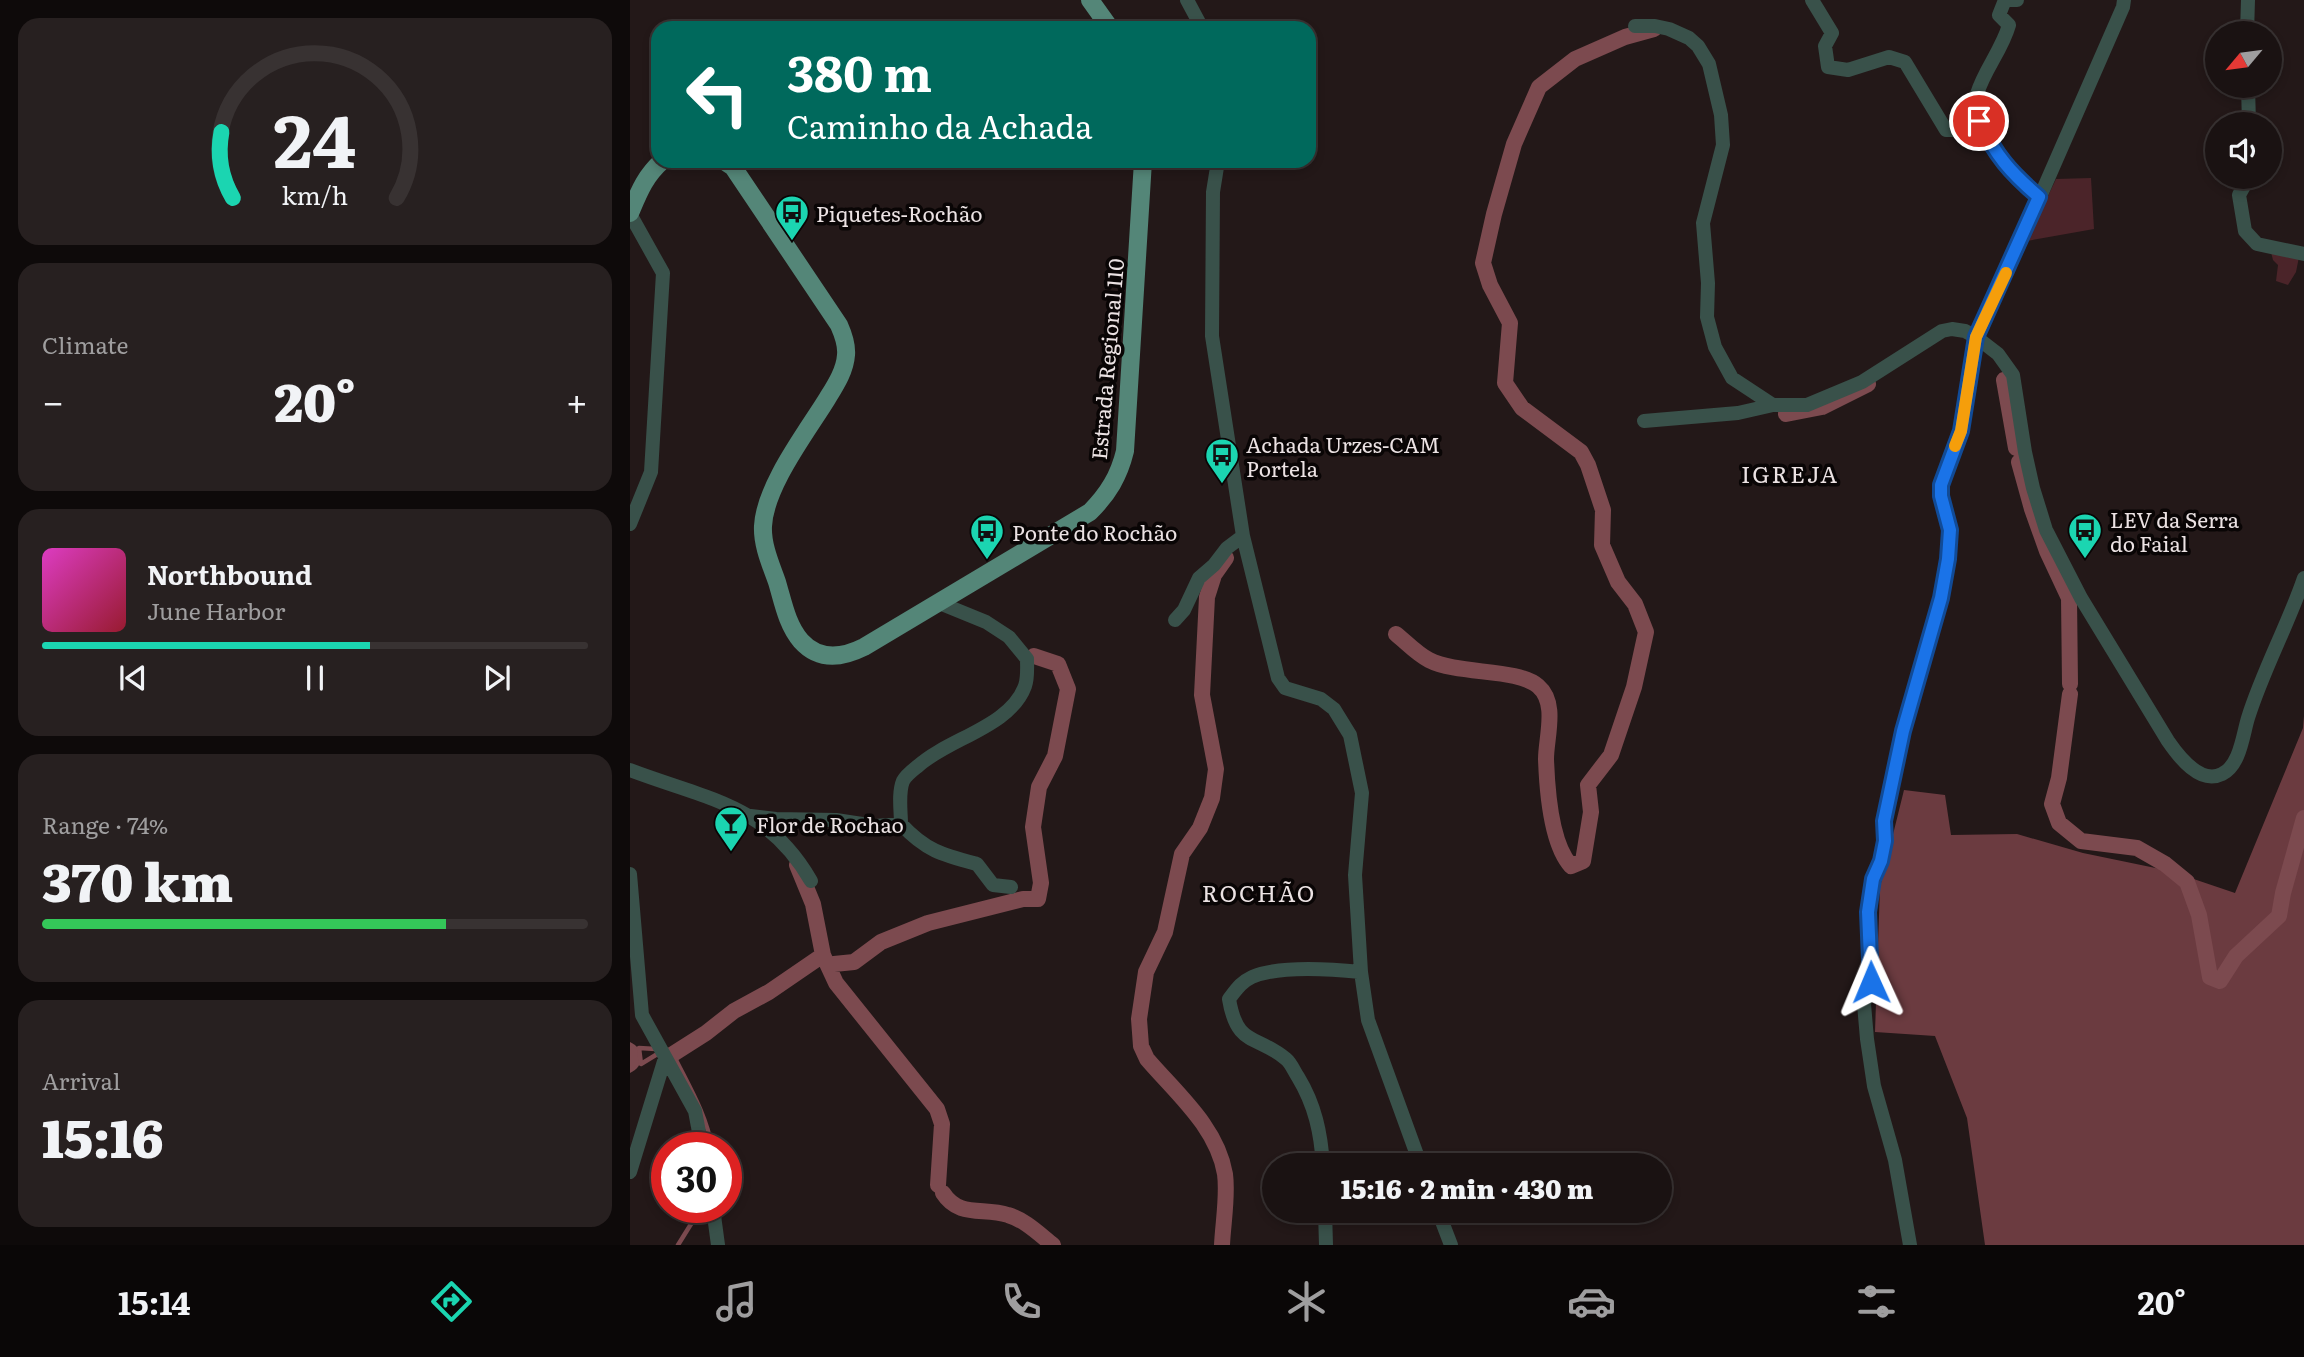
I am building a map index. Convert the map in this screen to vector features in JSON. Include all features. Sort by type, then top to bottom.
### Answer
[{"type":"main road","points":[[1090,0],[1105,21]]},
{"type":"main road","points":[[630,213],[642,184],[654,168]]},
{"type":"main road","name":"Estrada Regional 110","points":[[734,168],[839,325],[847,354],[834,388],[772,489],[763,526],[765,546],[787,615],[800,640],[810,649],[832,657],[864,648],[1090,512],[1110,489],[1121,468],[1125,451],[1143,168]]},
{"type":"street","points":[[1187,0],[1198,21]]},
{"type":"street","points":[[1812,0],[1832,33],[1825,46],[1828,67],[1847,70],[1889,57],[1905,62],[1946,130],[1967,130],[1991,146]]},
{"type":"street","points":[[2017,0],[2004,0],[1998,15],[2009,25],[2004,42],[1976,96],[1975,107],[1991,146],[2010,171],[2039,197]]},
{"type":"street","points":[[1910,1245],[1895,1160],[1874,1086],[1867,1040],[1864,1004],[1871,982],[1868,912],[1873,879],[1881,861],[1885,841],[1884,821],[1903,731],[1941,598],[1950,530],[1941,496],[1941,485],[1961,431],[1976,337],[2124,0]]},
{"type":"street","points":[[2247,21],[2248,0]]},
{"type":"street","points":[[1634,26],[1670,29],[1689,38],[1698,46],[1709,64],[1721,115],[1723,145],[1703,223],[1708,283],[1707,317],[1714,347],[1732,378],[1773,405]]},
{"type":"street","points":[[1217,168],[1213,192],[1212,336],[1243,536],[1278,678],[1285,688],[1321,699],[1335,709],[1350,735],[1362,793],[1355,875],[1361,972],[1368,1020],[1416,1153]]},
{"type":"street","points":[[2242,189],[2239,195],[2245,231],[2258,244],[2304,254]]},
{"type":"street","points":[[630,213],[663,273],[651,471],[630,524]]},
{"type":"street","points":[[1644,421],[1738,413],[1773,405],[1807,405],[1862,382],[1942,331],[1965,331],[1976,337],[1998,354],[2013,375],[2033,488],[2046,530],[2081,598],[2178,755],[2201,774],[2213,777],[2225,773],[2238,756],[2249,715],[2304,578]]},
{"type":"street","points":[[1175,620],[1184,610],[1199,578],[1227,548],[1243,536]]},
{"type":"street","points":[[937,602],[986,622],[1009,637],[1027,659],[1026,684],[1019,698],[998,719],[947,745],[904,779],[901,790],[901,824],[928,849],[947,857],[977,863],[993,885],[1011,887]]},
{"type":"street","points":[[630,770],[713,799],[751,816],[773,833],[798,860],[811,881]]},
{"type":"street","points":[[751,816],[836,820],[875,827],[901,824]]},
{"type":"street","points":[[630,874],[642,1015],[695,1111],[699,1132]]},
{"type":"street","points":[[1322,1153],[1316,1113],[1303,1084],[1288,1060],[1243,1034],[1232,1018],[1229,999],[1239,985],[1251,977],[1270,972],[1324,969],[1361,972]]},
{"type":"street","points":[[630,1172],[665,1058]]},
{"type":"street","points":[[715,1223],[718,1245]]},
{"type":"street","points":[[1325,1223],[1325,1245]]},
{"type":"street","points":[[1443,1223],[1451,1245]]},
{"type":"shaded area","points":[[2091,178],[2094,229],[2027,241],[2056,179]]},
{"type":"shaded area","points":[[2271,252],[2299,257],[2296,272],[2288,285],[2276,281],[2278,265]]},
{"type":"shaded area","points":[[2304,716],[2304,1245],[1985,1245],[1967,1118],[1935,1036],[1875,1032],[1880,887],[1904,790],[1945,795],[1951,835],[2017,834],[2083,853],[2170,871],[2235,893],[2303,728]]},
{"type":"shaded area","points":[[630,1042],[641,1053],[641,1062],[630,1073]]},
{"type":"waterway","points":[[1396,634],[1429,660],[1441,665],[1516,676],[1538,686],[1544,693],[1548,701],[1550,721],[1546,759],[1549,800],[1555,830],[1564,856],[1571,866],[1583,861],[1591,812],[1588,785],[1611,755],[1634,687],[1646,632],[1635,604],[1618,582],[1602,545],[1603,510],[1581,452],[1522,408],[1505,383],[1510,323],[1490,285],[1483,263],[1514,144],[1539,87],[1575,59],[1625,37],[1654,29]]},
{"type":"waterway","points":[[2004,380],[2016,448]]},
{"type":"waterway","points":[[1786,414],[1822,407],[1868,384]]},
{"type":"waterway","points":[[2019,462],[2047,551],[2069,598],[2070,684]]},
{"type":"waterway","points":[[1222,1245],[1226,1191],[1221,1157],[1205,1126],[1147,1059],[1141,1046],[1139,1019],[1146,972],[1165,932],[1182,854],[1200,828],[1212,798],[1216,769],[1202,695],[1207,597],[1214,575],[1226,558]]},
{"type":"waterway","points":[[834,964],[854,962],[881,942],[928,923],[1023,899],[1038,899],[1041,883],[1033,827],[1039,787],[1055,756],[1068,689],[1058,664],[1034,656]]},
{"type":"waterway","points":[[2070,694],[2059,778],[2052,804],[2059,823],[2081,841],[2137,848],[2165,864],[2187,882],[2199,915],[2210,977],[2220,981],[2236,956],[2279,916],[2304,818]]},
{"type":"waterway","points":[[797,865],[813,904],[823,955],[836,983],[937,1109],[942,1124],[938,1185]]},
{"type":"waterway","points":[[673,1054],[734,1011],[769,992],[823,955]]},
{"type":"waterway","points":[[656,1049],[639,1048],[641,1064],[659,1053]]},
{"type":"waterway","points":[[666,1050],[680,1050]]},
{"type":"waterway","points":[[669,1054],[673,1054],[696,1100],[708,1132]]},
{"type":"waterway","points":[[943,1193],[949,1201],[964,1209],[1014,1217],[1053,1245]]},
{"type":"waterway","points":[[678,1245],[692,1223]]},
{"type":"slow traffic","points":[[1955,446],[1961,431],[1976,337],[2006,273]]},
{"type":"place","name":"Piquetes-Rochão","points":[[792,242]]},
{"type":"place","name":"Achada Urzes-CAM Portela","points":[[1222,485]]},
{"type":"place","name":"LEV da Serra do Faial","points":[[2085,560]]},
{"type":"place","name":"Ponte do Rochão","points":[[987,561]]},
{"type":"place","name":"Flor de Rochao","points":[[731,853]]},
{"type":"district","name":"IGREJA","points":[[1790,473]]},
{"type":"district","name":"ROCHÃO","points":[[1259,892]]},
{"type":"route","points":[[1871,982],[1868,912],[1873,879],[1881,861],[1885,841],[1884,821],[1903,731],[1941,598],[1948,559],[1950,530],[1941,496],[1941,485],[1961,431],[1976,337],[2039,197],[2010,171],[1991,146],[1979,121]]}]
